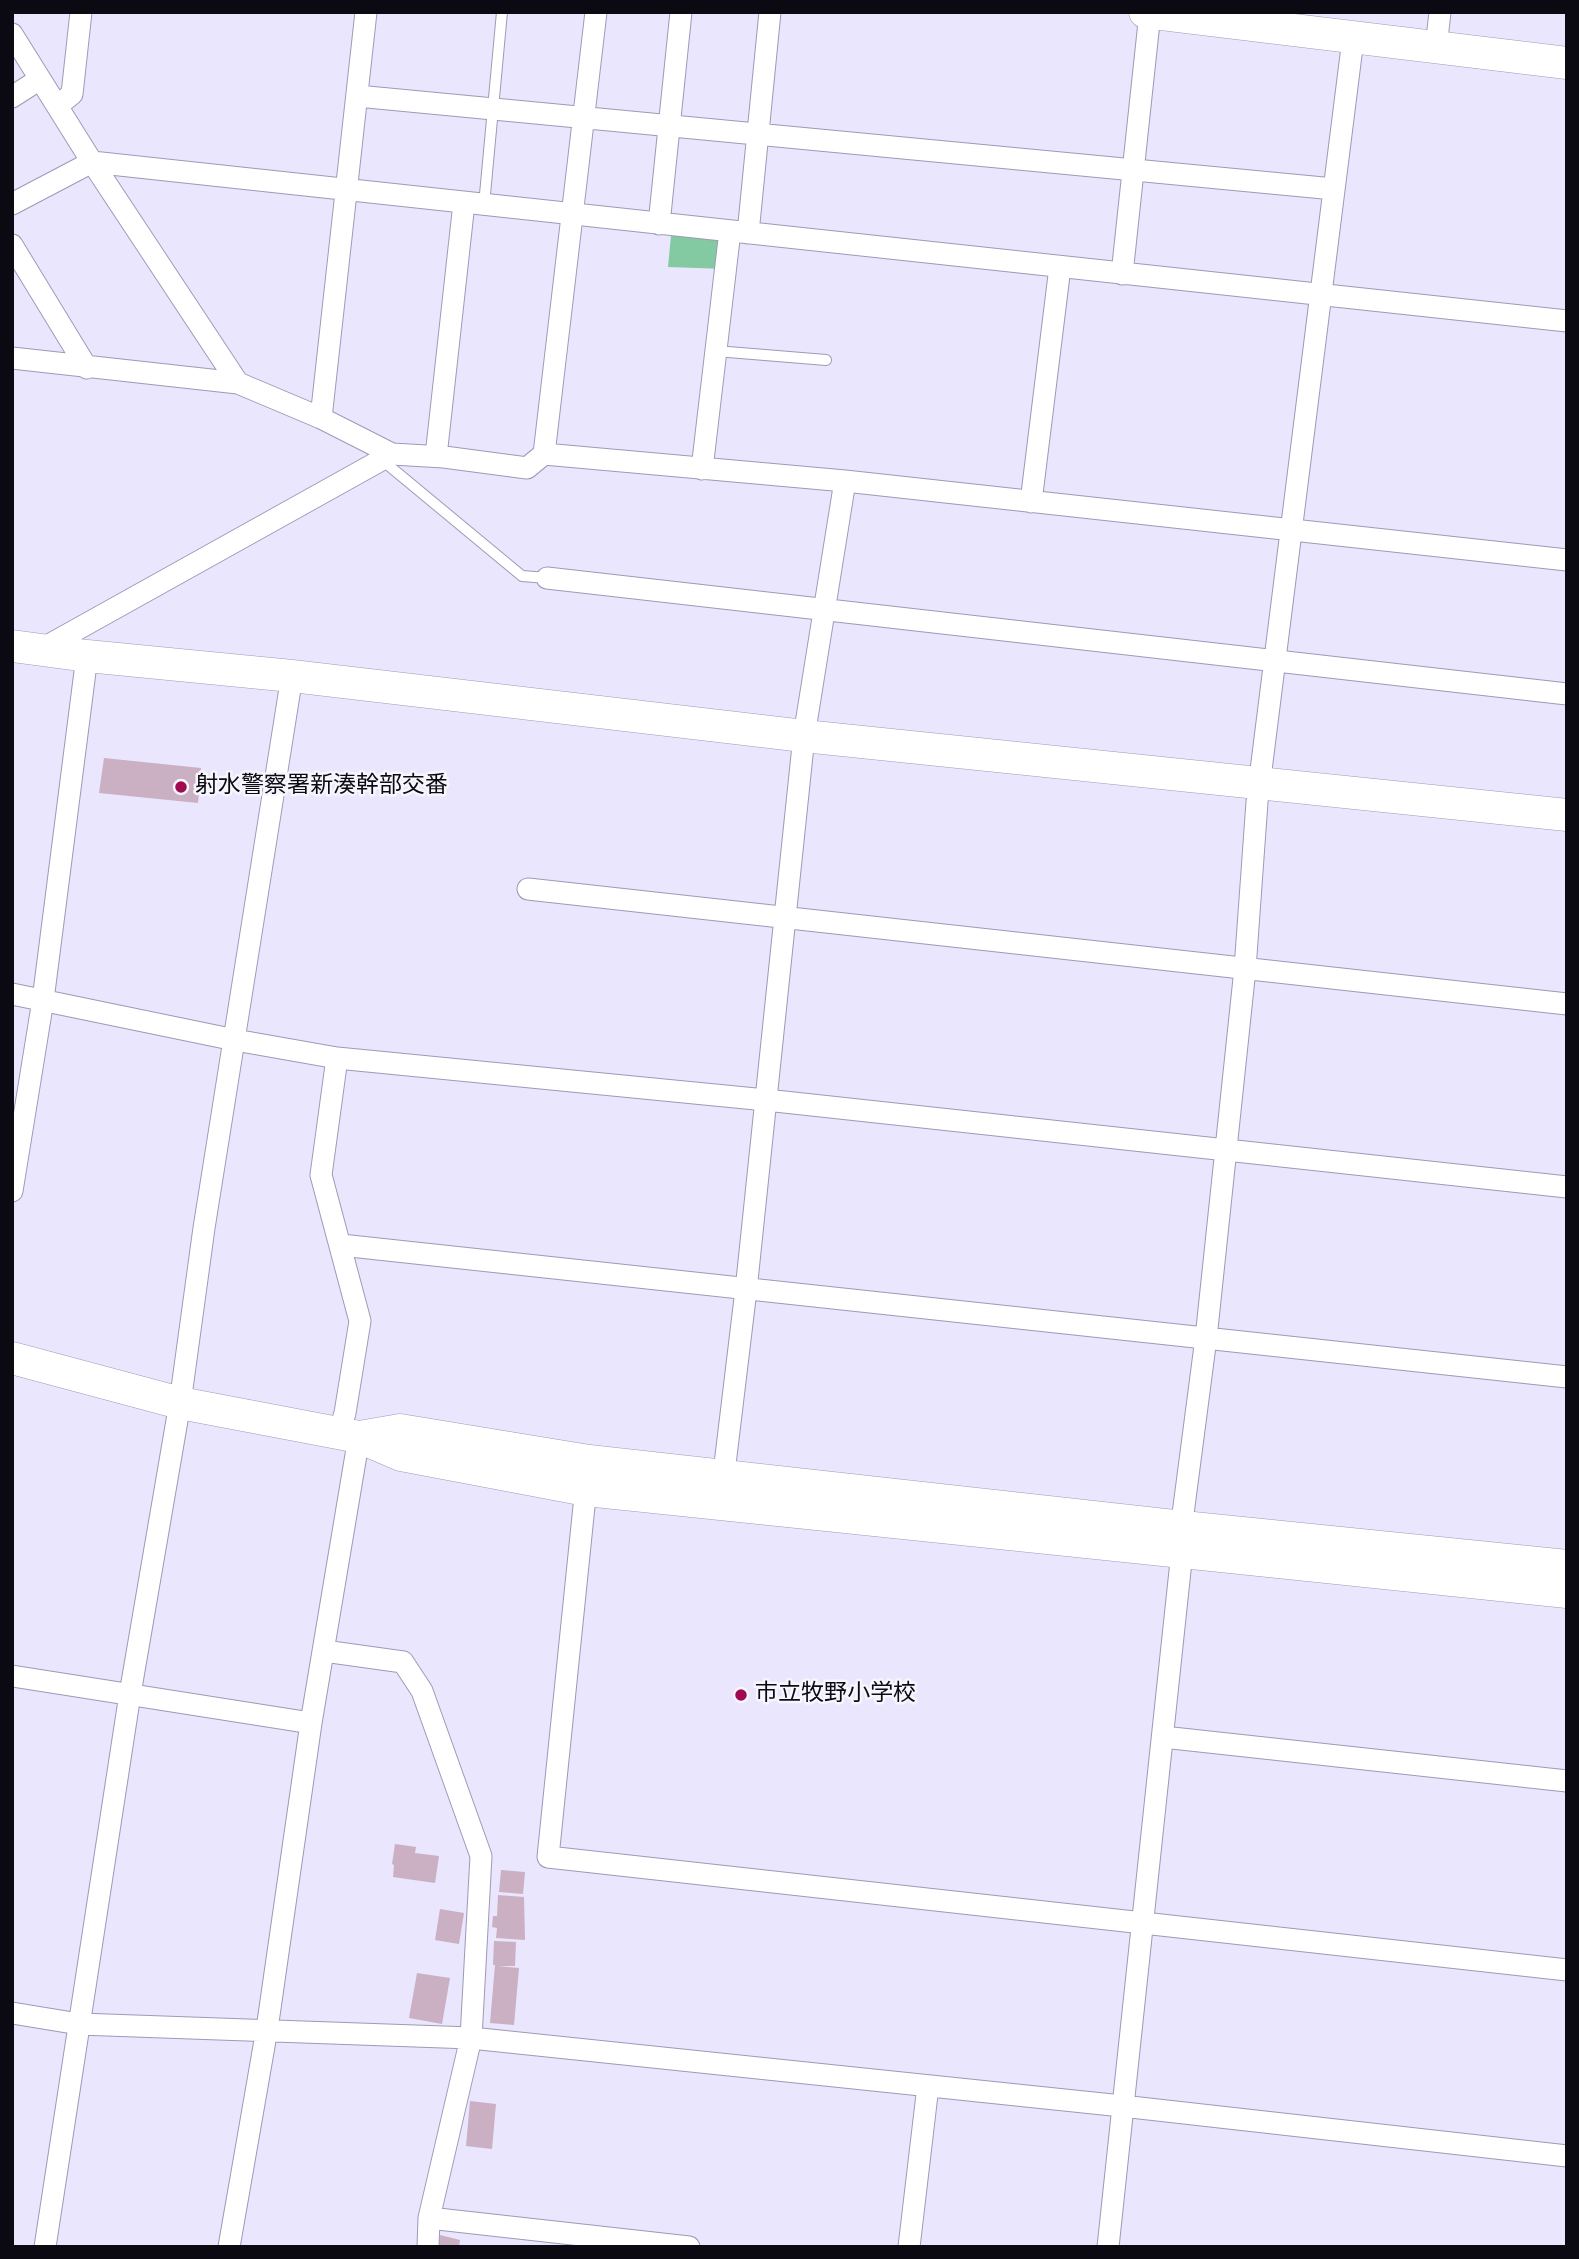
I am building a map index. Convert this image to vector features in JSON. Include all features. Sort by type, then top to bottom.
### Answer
[{"type":"street","points":[[57,106],[72,94],[81,12]]},
{"type":"street","points":[[321,418],[366,12]]},
{"type":"street","points":[[26,648],[387,457],[436,456],[527,468],[544,454],[596,12]]},
{"type":"street","points":[[660,224],[681,12]]},
{"type":"street","points":[[702,469],[716,351],[758,134],[770,12]]},
{"type":"street","points":[[1145,12],[1315,23],[1353,39],[1567,64]]},
{"type":"street","points":[[1436,48],[1440,12]]},
{"type":"street","points":[[1122,274],[1150,13]]},
{"type":"street","points":[[12,34],[92,162],[238,383]]},
{"type":"street","points":[[1108,2247],[1245,969],[1260,782],[1353,39]]},
{"type":"street","points":[[12,97],[40,79]]},
{"type":"street","points":[[357,96],[1334,189]]},
{"type":"street","points":[[12,205],[92,162],[1567,321]]},
{"type":"street","points":[[436,456],[474,204]]},
{"type":"street","points":[[12,245],[87,368]]},
{"type":"street","points":[[1031,502],[1060,267]]},
{"type":"street","points":[[12,358],[238,383],[321,418],[387,457]]},
{"type":"street","points":[[544,454],[845,481],[1567,560]]},
{"type":"street","points":[[722,1490],[746,1290],[804,737],[845,481]]},
{"type":"street","points":[[547,578],[1567,694]]},
{"type":"street","points":[[26,648],[292,676],[804,737],[1567,815]]},
{"type":"street","points":[[12,1191],[43,1000],[87,656]]},
{"type":"street","points":[[45,2247],[130,1694],[180,1403],[204,1228],[292,676]]},
{"type":"street","points":[[528,889],[1567,1004]]},
{"type":"street","points":[[12,995],[337,1058],[766,1100],[1567,1187]]},
{"type":"street","points":[[229,2247],[267,2029],[311,1723],[324,1651],[349,1435],[345,1412],[360,1321],[321,1175],[337,1058]]},
{"type":"street","points":[[341,1245],[1567,1377]]},
{"type":"street","points":[[12,1358],[180,1403],[349,1435],[401,1455],[1182,1539],[1567,1592]]},
{"type":"street","points":[[588,1476],[548,1857],[1567,1970]]},
{"type":"street","points":[[1182,1539],[1567,1566]]},
{"type":"street","points":[[324,1651],[403,1662],[422,1691],[481,1856],[471,2038],[429,2218],[428,2247]]},
{"type":"street","points":[[12,1676],[311,1723]]},
{"type":"street","points":[[1163,1737],[1567,1781]]},
{"type":"street","points":[[12,2013],[79,2024],[471,2038],[928,2085],[1567,2156]]},
{"type":"street","points":[[909,2247],[928,2085]]},
{"type":"street","points":[[429,2218],[585,2241],[689,2247]]},
{"type":"lane","points":[[474,204],[493,109],[502,12]]},
{"type":"lane","points":[[716,351],[826,360]]},
{"type":"lane","points":[[387,457],[522,576],[547,578]]},
{"type":"green space","points":[[672,225],[730,231],[726,269],[668,267]]},
{"type":"building","points":[[104,758],[201,768],[198,803],[99,793]]},
{"type":"building","points":[[395,1844],[416,1847],[415,1853],[439,1856],[435,1883],[393,1877]]},
{"type":"building","points":[[501,1870],[525,1872],[523,1894],[499,1892]]},
{"type":"building","points":[[498,1895],[524,1897],[525,1940],[496,1938],[497,1928],[492,1927],[493,1916],[497,1916]]},
{"type":"building","points":[[440,1909],[464,1913],[459,1944],[435,1940]]},
{"type":"building","points":[[494,1941],[516,1942],[515,1966],[498,1966],[519,1968],[514,2025],[490,2023],[495,1965]]},
{"type":"building","points":[[417,1973],[450,1978],[442,2024],[409,2018]]},
{"type":"building","points":[[470,2101],[496,2104],[492,2149],[466,2146]]},
{"type":"building","points":[[440,2235],[460,2240],[459,2247],[439,2247]]},
{"type":"place","name":"射水警察署新湊幹部交番","points":[[181,787]]},
{"type":"place","name":"市立牧野小学校","points":[[741,1695]]}]
